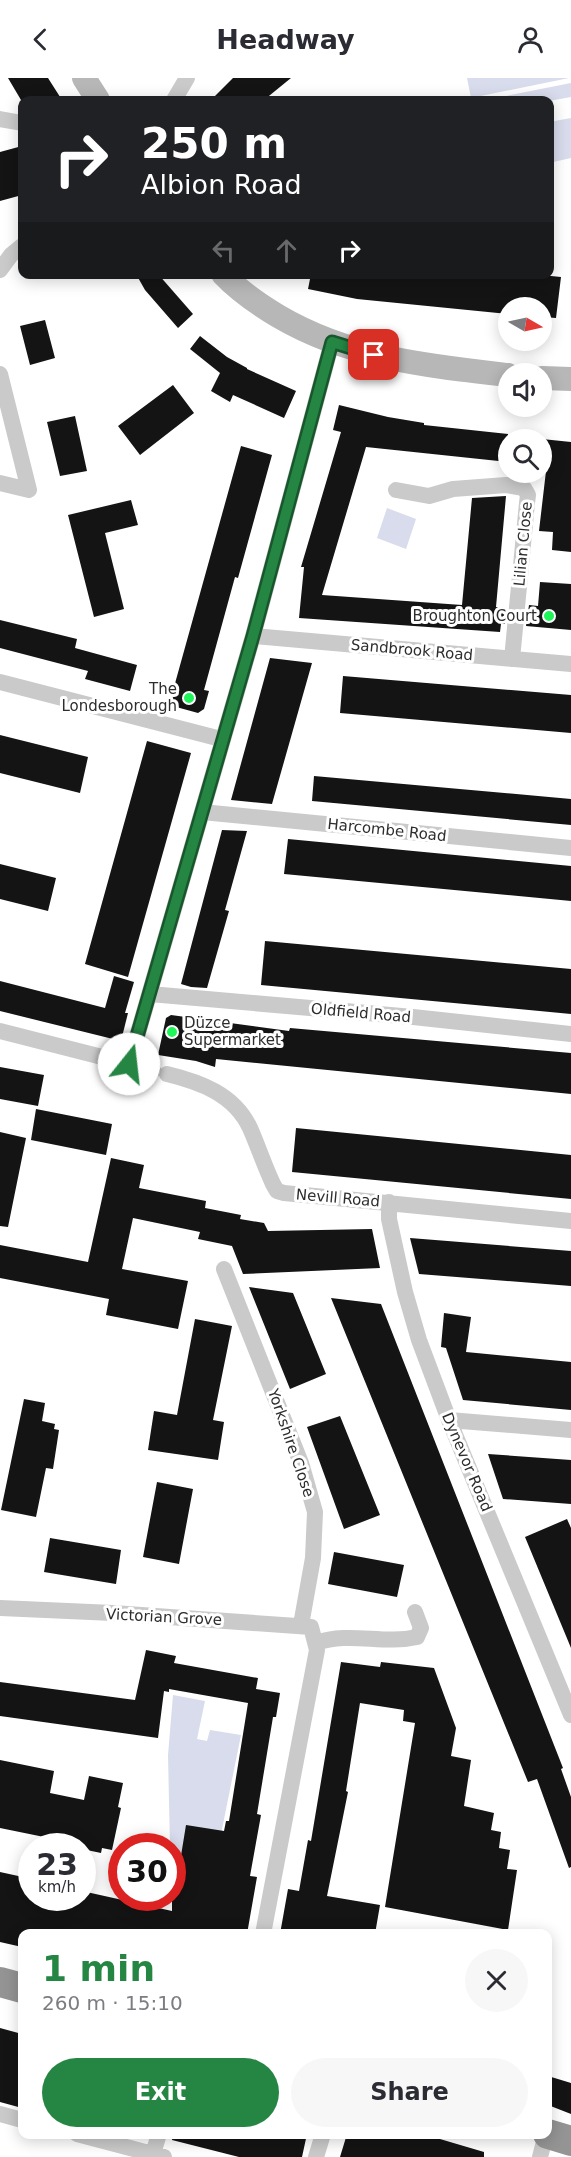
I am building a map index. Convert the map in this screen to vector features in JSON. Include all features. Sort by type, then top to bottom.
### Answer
[{"type":"highway","points":[[0,1982],[18,1987]]},
{"type":"highway","points":[[552,2135],[571,2141]]},
{"type":"main road","points":[[84,78],[95,96]]},
{"type":"main road","points":[[229,279],[257,304],[301,329],[360,352],[409,363],[498,374]]},
{"type":"main road","points":[[552,378],[571,379]]},
{"type":"street","points":[[176,96],[187,78]]},
{"type":"street","points":[[0,119],[18,122]]},
{"type":"street","points":[[0,270],[18,249]]},
{"type":"street","points":[[129,1064],[253,636],[332,342]]},
{"type":"street","points":[[0,374],[29,490],[0,483]]},
{"type":"street","name":"Lilian Close","points":[[396,490],[429,496],[453,489],[506,484],[524,488],[528,495],[528,503],[512,659]]},
{"type":"street","name":"Sandbrook Road","points":[[253,636],[571,664]]},
{"type":"street","points":[[0,682],[221,740]]},
{"type":"street","name":"Harcombe Road","points":[[202,812],[571,848]]},
{"type":"street","name":"Oldfield Road","points":[[150,994],[413,1017],[571,1034]]},
{"type":"street","name":"Nevill Road","points":[[0,1031],[207,1086],[225,1097],[239,1111],[249,1126],[265,1168],[277,1191],[571,1221]]},
{"type":"street","name":"Dynevor Road","points":[[389,1202],[389,1219],[405,1292],[419,1340],[449,1420],[571,1715]]},
{"type":"street","name":"Yorkshire Close","points":[[224,1269],[301,1463],[315,1512],[313,1558],[301,1625]]},
{"type":"street","points":[[449,1420],[571,1430]]},
{"type":"street","name":"Victorian Grove","points":[[0,1608],[301,1625]]},
{"type":"street","points":[[316,1643],[339,1637],[388,1640],[417,1637],[421,1628],[415,1612]]},
{"type":"street","points":[[264,1929],[317,1650],[311,1627],[301,1625]]},
{"type":"street","points":[[0,2115],[18,2119]]},
{"type":"street","points":[[95,2139],[157,2156],[159,2139]]},
{"type":"street","points":[[316,2157],[321,2139]]},
{"type":"street","points":[[540,2157],[545,2139]]},
{"type":"shaded area","points":[[467,78],[569,78],[481,96],[471,96]]},
{"type":"shaded area","points":[[571,83],[571,97],[554,100],[554,96],[506,96]]},
{"type":"shaded area","points":[[571,118],[571,158],[554,162],[554,121]]},
{"type":"shaded area","points":[[387,508],[416,519],[406,549],[377,538]]},
{"type":"shaded area","points":[[173,1695],[205,1701],[197,1739],[207,1741],[210,1730],[241,1735],[216,1859],[186,1856],[186,1833],[170,1833],[168,1755]]},
{"type":"building","points":[[8,78],[48,78],[59,96],[19,96]]},
{"type":"building","points":[[233,78],[291,78],[269,96],[215,96]]},
{"type":"building","points":[[18,147],[18,196],[0,201],[0,152]]},
{"type":"building","points":[[554,276],[561,277],[556,318],[552,318],[552,297],[498,297],[498,313],[357,299],[308,289],[310,279],[554,279]]},
{"type":"building","points":[[139,279],[162,279],[193,314],[178,328],[145,290]]},
{"type":"building","points":[[45,320],[55,358],[30,365],[20,326]]},
{"type":"building","points":[[200,336],[247,369],[296,391],[284,418],[233,395],[230,402],[211,391],[220,373],[190,349]]},
{"type":"building","points":[[173,385],[194,413],[140,455],[118,426]]},
{"type":"building","points":[[339,405],[424,423],[424,425],[498,433],[498,461],[366,447],[322,595],[462,605],[472,498],[506,496],[496,607],[506,608],[505,624],[501,624],[500,632],[299,618],[304,567],[301,567],[341,432],[333,430]]},
{"type":"building","points":[[75,416],[87,471],[60,476],[47,422]]},
{"type":"building","points":[[552,440],[571,442],[571,552],[552,550],[553,532],[539,531],[545,483],[552,483]]},
{"type":"building","points":[[241,446],[272,455],[204,690],[209,691],[204,709],[198,713],[169,705]]},
{"type":"building","points":[[131,500],[138,525],[105,533],[124,609],[94,617],[68,515]]},
{"type":"building","name":"Broughton Court","points":[[540,582],[571,584],[571,630],[526,626],[529,605],[538,606]]},
{"type":"building","points":[[0,620],[77,639],[75,648],[137,665],[130,691],[85,679],[88,671],[0,648]]},
{"type":"building","points":[[270,658],[312,663],[272,804],[231,800]]},
{"type":"building","points":[[343,676],[571,695],[571,733],[340,713]]},
{"type":"building","points":[[0,735],[88,757],[80,793],[0,773]]},
{"type":"building","points":[[147,741],[191,753],[128,977],[85,964]]},
{"type":"building","points":[[314,776],[571,799],[571,825],[312,801]]},
{"type":"building","points":[[222,830],[247,831],[225,910],[229,911],[207,988],[191,987],[181,984]]},
{"type":"building","points":[[288,839],[571,866],[571,901],[284,874]]},
{"type":"building","points":[[0,864],[56,878],[48,911],[0,899]]},
{"type":"building","points":[[265,941],[571,969],[571,1014],[261,985]]},
{"type":"building","points":[[114,976],[134,982],[125,1013],[128,1013],[121,1041],[0,1011],[0,981],[105,1008]]},
{"type":"building","points":[[171,1015],[289,1031],[290,1028],[571,1053],[571,1094],[216,1059],[215,1067],[196,1061],[158,1055],[166,1018]]},
{"type":"building","points":[[0,1067],[44,1075],[38,1106],[0,1099]]},
{"type":"building","points":[[36,1109],[112,1124],[106,1155],[31,1140]]},
{"type":"building","points":[[296,1128],[571,1155],[571,1199],[292,1172]]},
{"type":"building","points":[[0,1132],[26,1138],[8,1227],[0,1226]]},
{"type":"building","points":[[111,1158],[144,1165],[139,1188],[206,1201],[205,1208],[241,1215],[240,1219],[264,1223],[268,1231],[372,1229],[380,1268],[243,1274],[232,1246],[198,1239],[200,1232],[133,1218],[122,1269],[188,1281],[178,1329],[106,1315],[109,1299],[0,1278],[0,1245],[88,1262]]},
{"type":"building","points":[[410,1238],[571,1251],[571,1286],[419,1274]]},
{"type":"building","points":[[249,1287],[293,1293],[326,1374],[290,1389]]},
{"type":"building","points":[[331,1298],[381,1304],[563,1768],[561,1769],[571,1797],[571,1867],[569,1868],[537,1779],[528,1782]]},
{"type":"building","points":[[444,1313],[471,1317],[466,1352],[571,1362],[571,1410],[463,1400],[446,1348],[441,1347]]},
{"type":"building","points":[[195,1319],[232,1326],[213,1420],[224,1422],[218,1460],[148,1450],[154,1411],[177,1415]]},
{"type":"building","points":[[24,1399],[45,1403],[42,1421],[55,1424],[54,1429],[59,1430],[53,1469],[46,1468],[36,1517],[1,1510]]},
{"type":"building","points":[[340,1416],[380,1515],[344,1529],[307,1427]]},
{"type":"building","points":[[488,1454],[571,1460],[571,1504],[503,1499]]},
{"type":"building","points":[[157,1482],[193,1489],[179,1564],[143,1557]]},
{"type":"building","points":[[567,1519],[571,1528],[571,1648],[525,1537]]},
{"type":"building","points":[[50,1538],[121,1550],[116,1584],[44,1572]]},
{"type":"building","points":[[334,1552],[404,1565],[397,1597],[328,1584]]},
{"type":"building","points":[[146,1650],[176,1656],[174,1663],[258,1678],[256,1689],[280,1693],[276,1717],[273,1717],[257,1814],[261,1815],[250,1876],[257,1877],[248,1929],[18,1929],[18,1946],[0,1942],[0,1872],[18,1876],[18,1911],[96,1911],[96,1894],[108,1897],[108,1911],[186,1911],[186,1825],[224,1831],[226,1821],[229,1821],[248,1703],[169,1689],[169,1692],[164,1691],[158,1738],[0,1716],[0,1682],[135,1700]]},
{"type":"building","points":[[341,1662],[380,1667],[381,1662],[434,1668],[456,1728],[451,1756],[471,1760],[464,1806],[494,1813],[491,1830],[501,1832],[499,1848],[510,1850],[507,1869],[517,1870],[508,1929],[385,1907],[415,1723],[403,1721],[404,1710],[360,1703],[346,1791],[348,1792],[327,1896],[380,1905],[376,1929],[281,1929],[288,1889],[299,1891],[308,1840],[311,1841]]},
{"type":"building","points":[[0,1760],[54,1771],[50,1793],[84,1800],[89,1776],[123,1783],[116,1833],[108,1833],[108,1849],[102,1848],[101,1853],[96,1852],[96,1833],[24,1833],[0,1828]]},
{"type":"building","points":[[0,2028],[18,2033],[18,2107],[0,2102]]},
{"type":"building","points":[[552,2077],[571,2083],[571,2114],[552,2107]]},
{"type":"building","points":[[306,2139],[302,2157],[239,2157],[172,2140]]},
{"type":"building","points":[[345,2139],[440,2139],[484,2152],[484,2157],[340,2157]]},
{"type":"place","name":"Broughton Court","points":[[549,616]]},
{"type":"place","name":"The Londesborough","points":[[189,698]]},
{"type":"place","name":"Düzce Supermarket","points":[[172,1032]]},
{"type":"route","points":[[129,1064],[253,636],[332,342],[374,355]]}]
